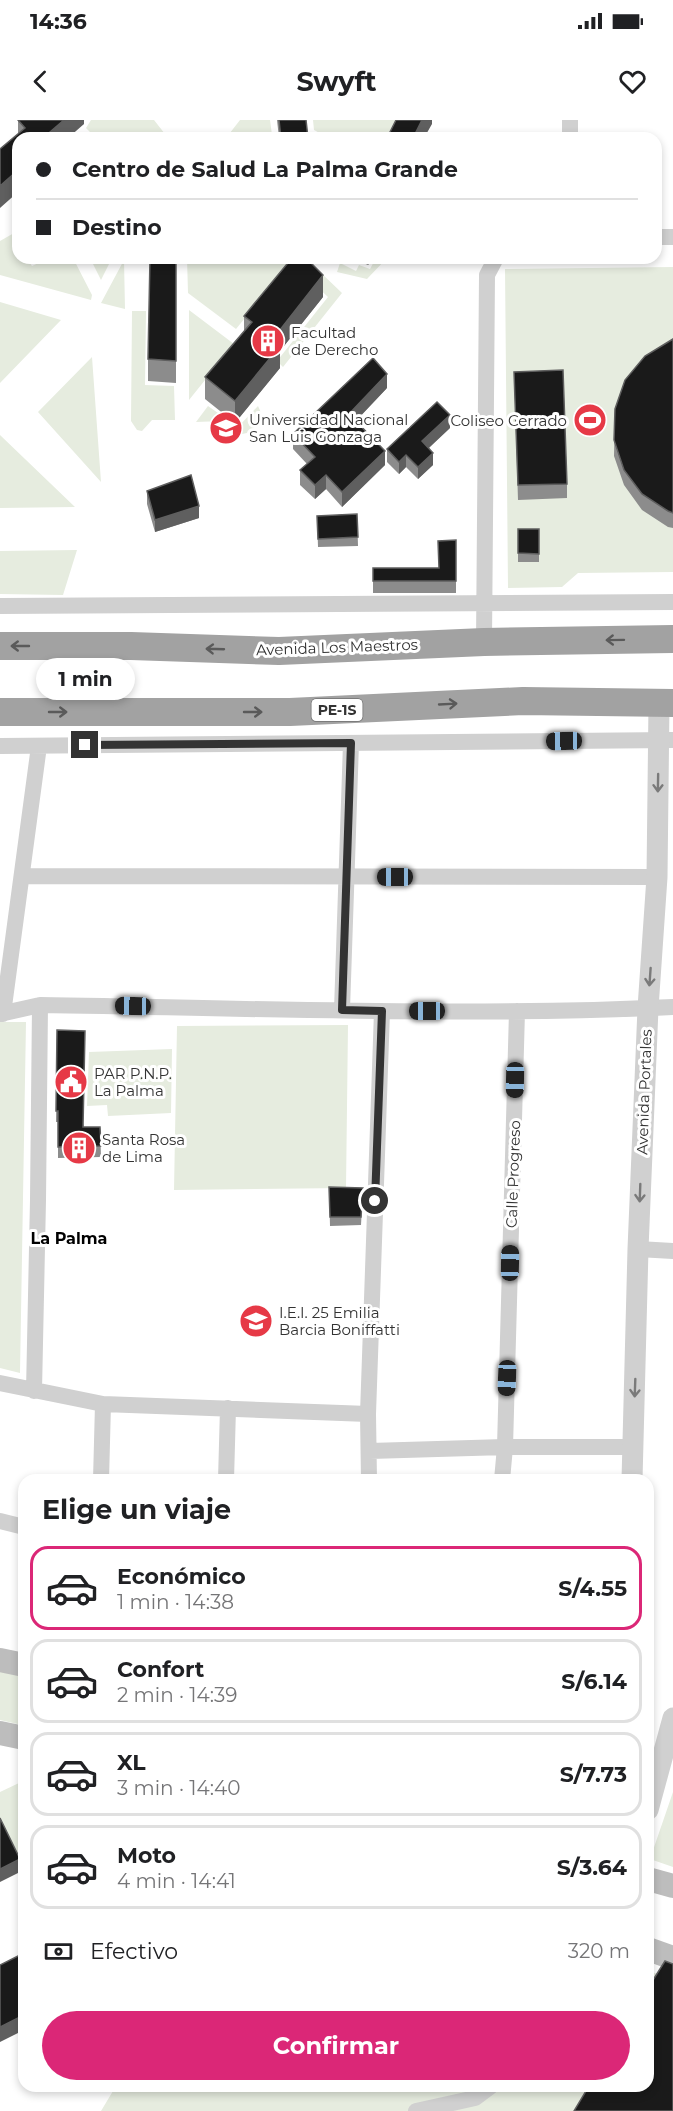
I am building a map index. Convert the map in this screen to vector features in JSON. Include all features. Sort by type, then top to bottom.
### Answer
[{"type":"highway","name":"Avenida Los Maestros","points":[[0,646],[131,646],[279,651],[483,642],[673,639]]},
{"type":"highway","name":"PE-1S","points":[[0,711],[291,712],[522,701],[666,703]]},
{"type":"main road","points":[[0,1660],[18,1664]]},
{"type":"main road","points":[[0,1732],[18,1736]]},
{"type":"main road","points":[[654,1881],[673,1886]]},
{"type":"main road","points":[[654,1951],[673,1958]]},
{"type":"street","points":[[483,642],[487,275],[492,264]]},
{"type":"street","points":[[0,606],[673,602]]},
{"type":"street","name":"Avenida Portales","points":[[632,1474],[638,1249],[648,1008],[666,740],[666,703]]},
{"type":"street","points":[[0,746],[666,740]]},
{"type":"street","points":[[342,1010],[351,743]]},
{"type":"street","points":[[39,746],[23,876],[2,1014],[40,1005],[382,1011],[517,1011],[673,1007]]},
{"type":"street","points":[[23,876],[657,877]]},
{"type":"street","points":[[34,1391],[40,1005]]},
{"type":"street","points":[[369,1474],[368,1414],[382,1011]]},
{"type":"street","name":"Calle Progreso","points":[[503,1474],[517,1011]]},
{"type":"street","points":[[638,1249],[673,1251]]},
{"type":"street","points":[[0,1383],[102,1404],[368,1414]]},
{"type":"street","points":[[101,1474],[102,1404]]},
{"type":"street","points":[[226,1474],[228,1408]]},
{"type":"street","points":[[370,1451],[505,1447],[633,1447]]},
{"type":"street","points":[[0,1521],[18,1526]]},
{"type":"street","points":[[654,1788],[673,1718]]},
{"type":"street","points":[[416,2111],[475,2098],[483,2092]]},
{"type":"shaded area","points":[[91,120],[154,120],[163,132],[90,132],[86,128]]},
{"type":"shaded area","points":[[240,120],[270,120],[272,132],[231,132]]},
{"type":"shaded area","points":[[313,120],[396,120],[389,132],[318,132],[314,130]]},
{"type":"shaded area","points":[[12,234],[12,264],[31,264],[32,266],[36,264],[76,264],[92,295],[91,300],[0,275],[0,241]]},
{"type":"shaded area","points":[[93,264],[109,264],[101,280]]},
{"type":"shaded area","points":[[122,264],[124,264],[125,309],[101,303]]},
{"type":"shaded area","points":[[187,264],[289,264],[236,329],[188,293]]},
{"type":"shaded area","points":[[340,264],[356,271],[359,265],[370,269],[373,264],[381,264],[367,279],[337,272]]},
{"type":"shaded area","name":"Coliseo Cerrado","points":[[673,267],[673,572],[578,573],[562,587],[508,588],[505,269]]},
{"type":"shaded area","points":[[318,270],[342,293],[283,367],[277,361],[328,297],[310,280]]},
{"type":"shaded area","points":[[0,302],[61,320],[0,383]]},
{"type":"shaded area","points":[[189,310],[234,344],[189,400]]},
{"type":"shaded area","points":[[132,311],[146,311],[145,385],[174,386],[175,420],[152,420],[142,431],[137,430],[131,421]]},
{"type":"shaded area","points":[[92,357],[101,482],[38,412]]},
{"type":"shaded area","points":[[208,406],[238,427],[258,406],[263,417],[252,432],[232,436],[223,421],[196,422]]},
{"type":"shaded area","points":[[0,435],[75,507],[0,508]]},
{"type":"shaded area","points":[[77,550],[63,595],[0,594],[0,551]]},
{"type":"shaded area","name":"La Palma","points":[[0,1022],[26,1022],[20,1373],[0,1368]]},
{"type":"shaded area","points":[[348,1025],[346,1188],[174,1190],[177,1026]]},
{"type":"shaded area","points":[[172,1049],[171,1113],[108,1116],[107,1105],[87,1106],[89,1052]]},
{"type":"shaded area","points":[[0,1670],[18,1674],[18,1724],[0,1720]]},
{"type":"shaded area","points":[[18,1783],[18,1861],[0,1825],[0,1792]]},
{"type":"shaded area","points":[[673,1792],[673,1867],[654,1860],[654,1847]]},
{"type":"shaded area","points":[[654,1973],[673,1979],[673,2111],[101,2111],[112,2092],[654,2092]]},
{"type":"building","points":[[18,120],[64,120],[50,132],[20,132],[25,128]]},
{"type":"building","points":[[279,120],[306,120],[307,132],[280,132]]},
{"type":"building","points":[[396,120],[422,120],[416,132],[390,132]]},
{"type":"building","points":[[12,139],[12,175],[0,186],[0,149]]},
{"type":"building","points":[[150,264],[176,264],[176,361],[148,359]]},
{"type":"building","points":[[287,264],[312,264],[323,275],[272,340],[280,346],[235,401],[205,377],[252,322],[244,316]]},
{"type":"building","points":[[673,339],[673,513],[642,494],[624,470],[614,440],[615,409],[625,380],[645,356]]},
{"type":"building","points":[[373,358],[387,374],[349,414],[385,451],[342,492],[326,475],[315,485],[300,470],[315,457],[293,434]]},
{"type":"building","points":[[563,370],[567,484],[518,485],[514,372]]},
{"type":"building","points":[[437,402],[450,415],[422,441],[433,453],[418,467],[406,455],[399,462],[387,449]]},
{"type":"building","points":[[191,475],[199,506],[155,520],[147,491]]},
{"type":"building","points":[[357,514],[358,537],[318,539],[317,516]]},
{"type":"building","points":[[518,529],[539,529],[539,554],[518,553]]},
{"type":"building","points":[[456,540],[456,581],[373,581],[373,568],[439,568],[438,541]]},
{"type":"building","name":"PAR P.N.P. La Palma","points":[[57,1030],[85,1031],[83,1127],[100,1127],[101,1146],[58,1147]]},
{"type":"building","points":[[329,1187],[363,1188],[361,1217],[330,1217]]},
{"type":"building","points":[[0,1818],[18,1855],[18,1860],[0,1869]]},
{"type":"building","points":[[18,1956],[18,2018],[0,2027],[0,1965]]},
{"type":"building","points":[[665,1961],[673,1964],[673,2111],[574,2111],[585,2092],[654,2092],[654,1978]]},
{"type":"place","name":"Facultad de Derecho","points":[[268,341]]},
{"type":"place","name":"Coliseo Cerrado","points":[[590,420]]},
{"type":"place","name":"Universidad Nacional San Luis Gonzaga","points":[[226,428]]},
{"type":"place","name":"PAR P.N.P. La Palma","points":[[71,1082]]},
{"type":"place","name":"Santa Rosa de Lima","points":[[79,1148]]},
{"type":"place","name":"I.E.I. 25 Emilia Barcia Boniffatti","points":[[256,1321]]},
{"type":"district","name":"La Palma","points":[[69,1238]]},
{"type":"route","points":[[85,745],[351,743],[342,1010],[382,1011],[375,1201]]}]
